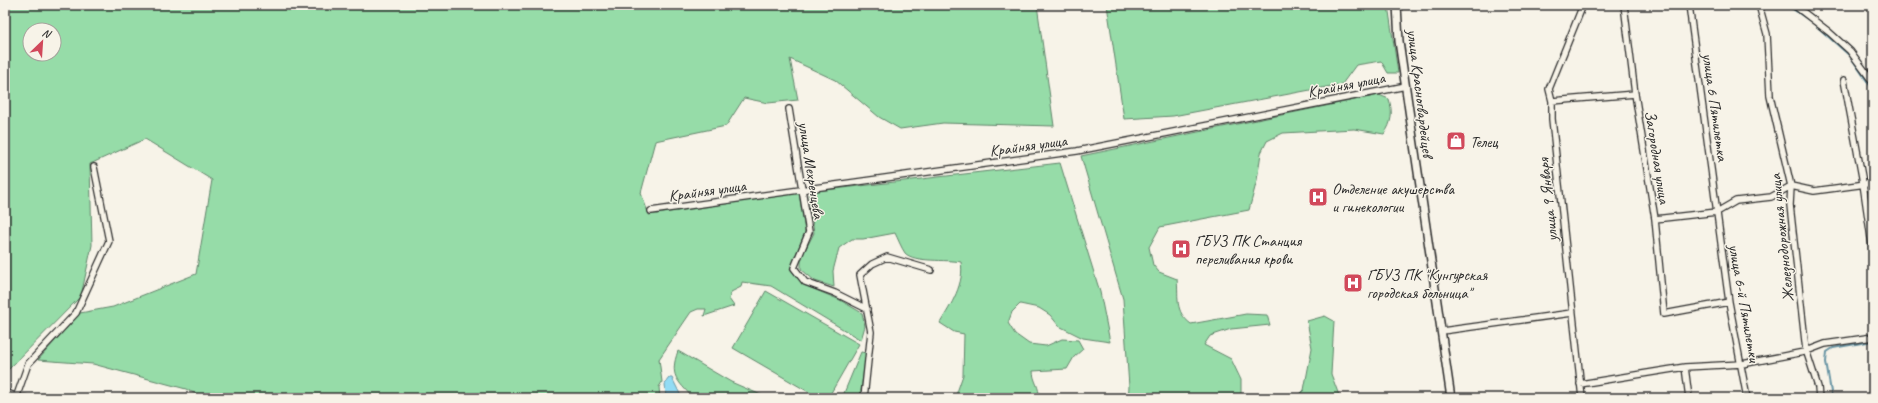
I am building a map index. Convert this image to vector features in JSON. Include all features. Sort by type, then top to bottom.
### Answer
[{"type":"street","name":"улица Красногвардейцев","points":[[1397,5],[1399,41],[1452,398]]},
{"type":"street","name":"улица 9 Января","points":[[1582,398],[1552,119],[1552,101],[1549,89],[1583,5]]},
{"type":"street","name":"Загородная улица","points":[[1624,5],[1635,94],[1655,219],[1664,314],[1729,302]]},
{"type":"street","name":"улица 6 Пятилетка","points":[[1689,5],[1717,212]]},
{"type":"street","name":"Железнодорожная улица","points":[[1759,5],[1767,34],[1770,96],[1791,186],[1790,205],[1806,350],[1818,387],[1819,398]]},
{"type":"street","points":[[1794,5],[1829,32],[1850,51],[1873,82]]},
{"type":"street","points":[[1844,80],[1863,184],[1873,252]]},
{"type":"street","name":"Крайняя улица","points":[[651,211],[1077,151],[1406,86]]},
{"type":"street","points":[[1552,101],[1635,94]]},
{"type":"street","name":"улица Мехренцева","points":[[789,109],[809,232],[794,268],[806,282],[835,293],[867,309]]},
{"type":"street","points":[[16,398],[28,364],[76,313],[109,240],[94,167]]},
{"type":"street","points":[[1655,219],[1717,212],[1736,201],[1771,197],[1791,186],[1814,191],[1873,183]]},
{"type":"street","name":"улица 6-й Пятилетки","points":[[1717,212],[1729,302],[1742,364],[1747,398]]},
{"type":"street","points":[[864,398],[871,332],[860,275],[872,264],[887,257],[931,270]]},
{"type":"street","points":[[1442,331],[1572,314]]},
{"type":"street","points":[[1580,384],[1685,367],[1742,364],[1806,350],[1825,344],[1873,337]]},
{"type":"street","points":[[1685,367],[1689,398]]},
{"type":"street","points":[[5,392],[16,398],[25,398]]},
{"type":"green space","points":[[5,5],[1037,5],[1054,126],[943,123],[900,129],[879,117],[835,80],[790,59],[798,100],[768,103],[744,98],[726,126],[655,141],[641,193],[649,215],[799,193],[805,232],[790,269],[804,285],[840,300],[862,313],[865,326],[861,340],[771,286],[742,282],[741,287],[731,292],[729,299],[734,306],[704,316],[706,309],[698,309],[691,312],[659,359],[662,382],[659,387],[660,398],[204,398],[186,389],[93,364],[38,360],[80,313],[113,307],[196,274],[212,180],[145,139],[90,164],[92,245],[81,296],[5,373]]},
{"type":"green space","points":[[1107,5],[1388,5],[1398,73],[1388,73],[1381,61],[1356,65],[1342,84],[1173,116],[1124,119]]},
{"type":"green space","points":[[1379,95],[1389,99],[1391,108],[1390,122],[1384,134],[1354,129],[1283,133],[1267,141],[1261,153],[1257,180],[1249,210],[1160,227],[1149,247],[1153,265],[1159,272],[1177,279],[1178,304],[1182,314],[1191,324],[1246,314],[1267,315],[1270,325],[1231,329],[1210,336],[1204,345],[1231,359],[1241,380],[1241,398],[1128,398],[1129,387],[1123,299],[1081,156]]},
{"type":"green space","points":[[1060,163],[1100,292],[1110,342],[1083,338],[1059,326],[1050,315],[1039,308],[1020,304],[1012,312],[1008,323],[1015,334],[1029,344],[1046,346],[1062,339],[1078,340],[1083,349],[1074,357],[1067,369],[1033,371],[1039,398],[955,398],[963,375],[964,334],[954,332],[940,323],[953,301],[959,286],[962,270],[961,262],[923,259],[909,256],[905,253],[895,233],[863,239],[852,239],[839,248],[833,271],[834,287],[815,281],[801,269],[801,258],[814,233],[808,192]]},
{"type":"green space","points":[[766,291],[859,344],[828,398],[819,398],[733,348]]},
{"type":"green space","points":[[1325,316],[1334,321],[1331,374],[1340,398],[1296,398],[1304,390],[1312,348],[1307,321]]},
{"type":"green space","points":[[678,351],[731,382],[768,398],[693,398],[676,377],[674,366]]},
{"type":"green space","points":[[861,352],[866,353],[860,398],[842,398]]},
{"type":"water","points":[[669,378],[672,378],[682,398],[666,398],[665,383]]},
{"type":"waterway","points":[[1787,5],[1813,23],[1850,56],[1873,90]]},
{"type":"waterway","points":[[1832,398],[1826,362],[1827,352],[1833,348],[1873,341]]},
{"type":"place","name":"Телец","points":[[1456,141]]},
{"type":"place","name":"Отделение акушерства и гинекологии","points":[[1318,197]]},
{"type":"place","name":"ГБУЗ ПК Станция переливания крови","points":[[1181,249]]},
{"type":"place","name":"ГБУЗ ПК \"Кунгурская городская больница\"","points":[[1353,283]]}]
